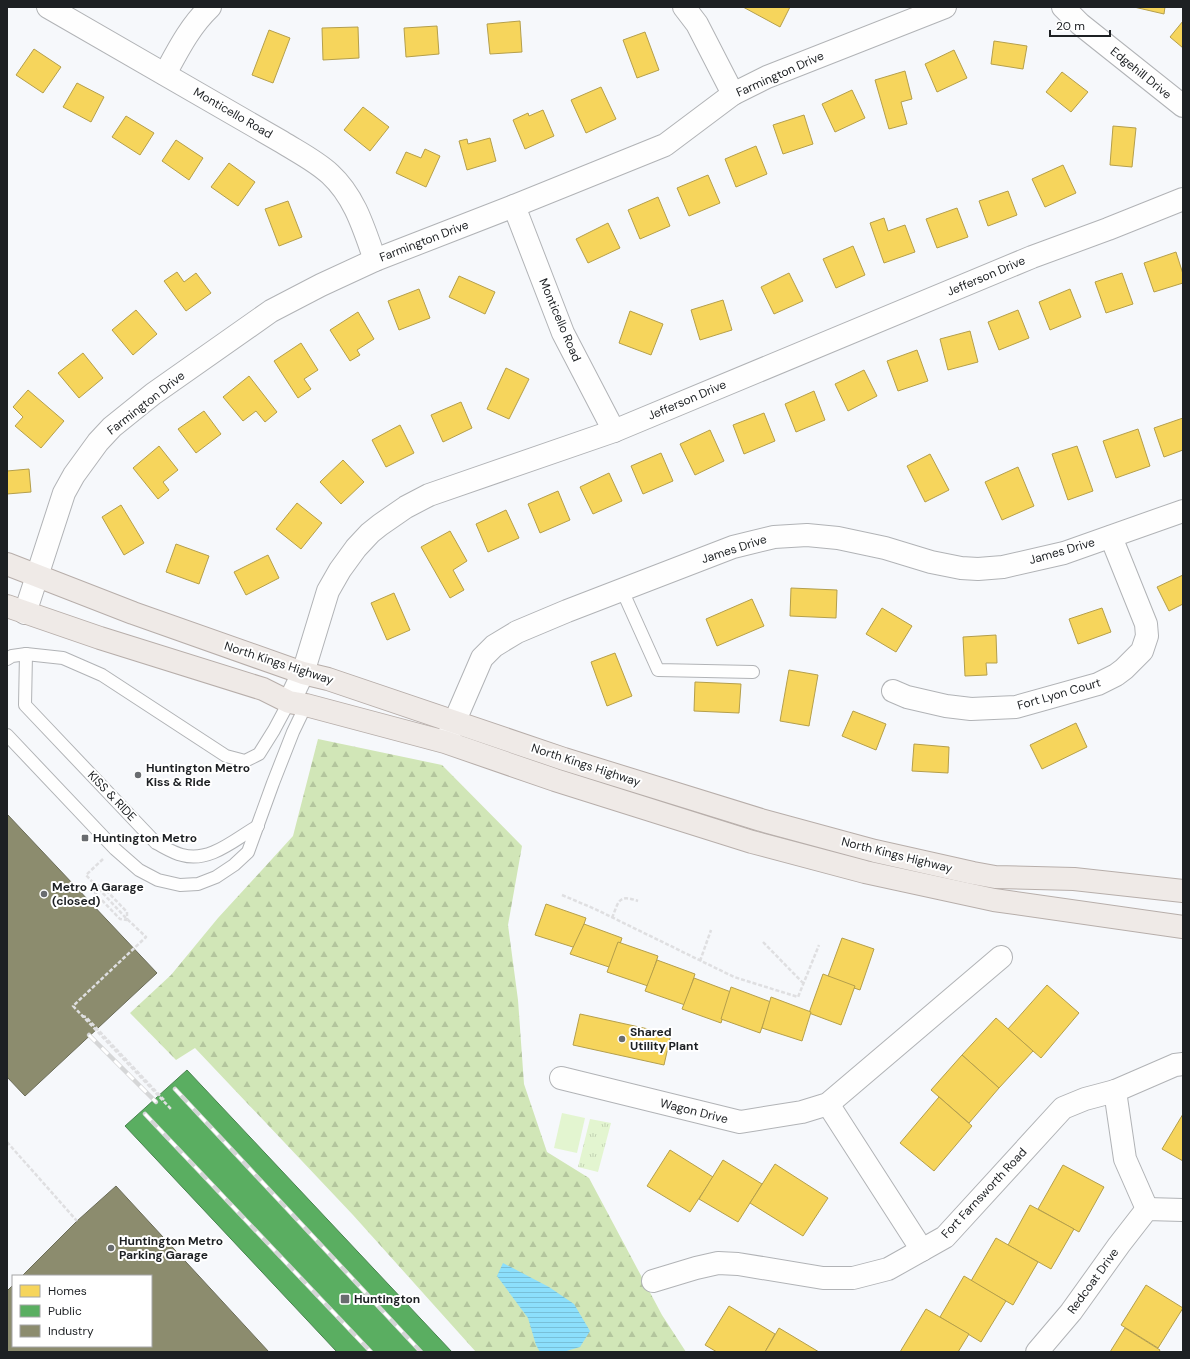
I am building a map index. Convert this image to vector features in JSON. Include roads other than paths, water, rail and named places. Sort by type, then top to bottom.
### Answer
[{"type":"main road","name":"North Kings Highway","points":[[7,564],[133,613],[303,673],[328,679],[564,759],[761,820],[875,851],[995,877],[1074,879],[1183,891]]},
{"type":"main road","name":"North Kings Highway","points":[[16,610],[262,689],[297,703],[445,742],[555,780],[752,842],[865,872],[994,900],[1183,927]]},
{"type":"street","name":"Monticello Road","points":[[48,7],[316,163],[330,174],[343,188],[354,204],[375,260]]},
{"type":"street","points":[[165,74],[188,31],[210,7]]},
{"type":"street","points":[[684,7],[697,24],[733,94]]},
{"type":"street","name":"Farmington Drive","points":[[16,610],[37,576],[47,551],[64,493],[74,475],[98,442],[112,428],[153,394],[272,311],[321,285],[375,260],[665,145],[733,94],[767,77],[945,7]]},
{"type":"street","name":"Edgehill Drive","points":[[1063,7],[1080,24],[1183,106]]},
{"type":"street","name":"Jefferson Drive","points":[[297,703],[303,673],[328,591],[340,570],[356,548],[380,525],[406,507],[429,495],[614,431],[1032,257],[1183,199]]},
{"type":"street","name":"Monticello Road","points":[[514,206],[563,333],[614,431]]},
{"type":"street","name":"James Drive","points":[[445,742],[482,658],[494,646],[517,632],[733,547],[774,537],[807,535],[838,538],[885,548],[931,562],[961,568],[978,569],[1003,567],[1064,553],[1183,511]]},
{"type":"street","name":"Fort Lyon Court","points":[[893,691],[907,697],[946,706],[971,709],[1016,708],[1098,684],[1124,669],[1142,650],[1147,636],[1146,624],[1111,537]]},
{"type":"street","name":"Wagon Drive","points":[[561,1078],[740,1122],[802,1112],[828,1104],[1001,957]]},
{"type":"street","name":"Fort Farnsworth Road","points":[[653,1281],[718,1263],[738,1264],[823,1278],[853,1278],[888,1269],[945,1237],[1063,1108],[1086,1099],[1115,1091],[1175,1064],[1183,1064]]},
{"type":"street","points":[[1115,1091],[1125,1159],[1147,1210],[1183,1210]]},
{"type":"street","points":[[828,1104],[922,1250]]},
{"type":"street","name":"Redcoat Drive","points":[[1037,1352],[1071,1312],[1119,1245],[1147,1210]]},
{"type":"lane","points":[[622,590],[658,670],[753,672]]},
{"type":"lane","points":[[7,659],[12,656],[26,654],[63,658],[102,675],[226,756],[245,761],[259,754],[274,730],[297,703]]},
{"type":"lane","name":"KISS & RIDE","points":[[26,654],[25,705],[156,843],[181,855],[199,857],[215,852],[258,826]]},
{"type":"lane","points":[[7,735],[115,849],[139,870],[158,880],[180,886],[198,884],[216,877],[234,865],[248,852],[293,732],[297,703]]},
{"type":"water","points":[[503,1263],[549,1287],[574,1304],[590,1331],[580,1347],[563,1352],[540,1352],[536,1345],[528,1318],[497,1276]]},
{"type":"railway","points":[[89,1035],[156,1102]]},
{"type":"railway","points":[[175,1089],[421,1352]]},
{"type":"railway","points":[[145,1114],[371,1352]]},
{"type":"place","name":"Huntington Metro Kiss & Ride","points":[[138,775]]},
{"type":"place","name":"Huntington Metro","points":[[85,838]]},
{"type":"place","name":"Metro A Garage (closed)","points":[[44,894]]},
{"type":"place","name":"Shared Utility Plant","points":[[622,1039]]},
{"type":"place","name":"Huntington Metro Parking Garage","points":[[111,1248]]},
{"type":"place","name":"Huntington","points":[[345,1299]]}]
